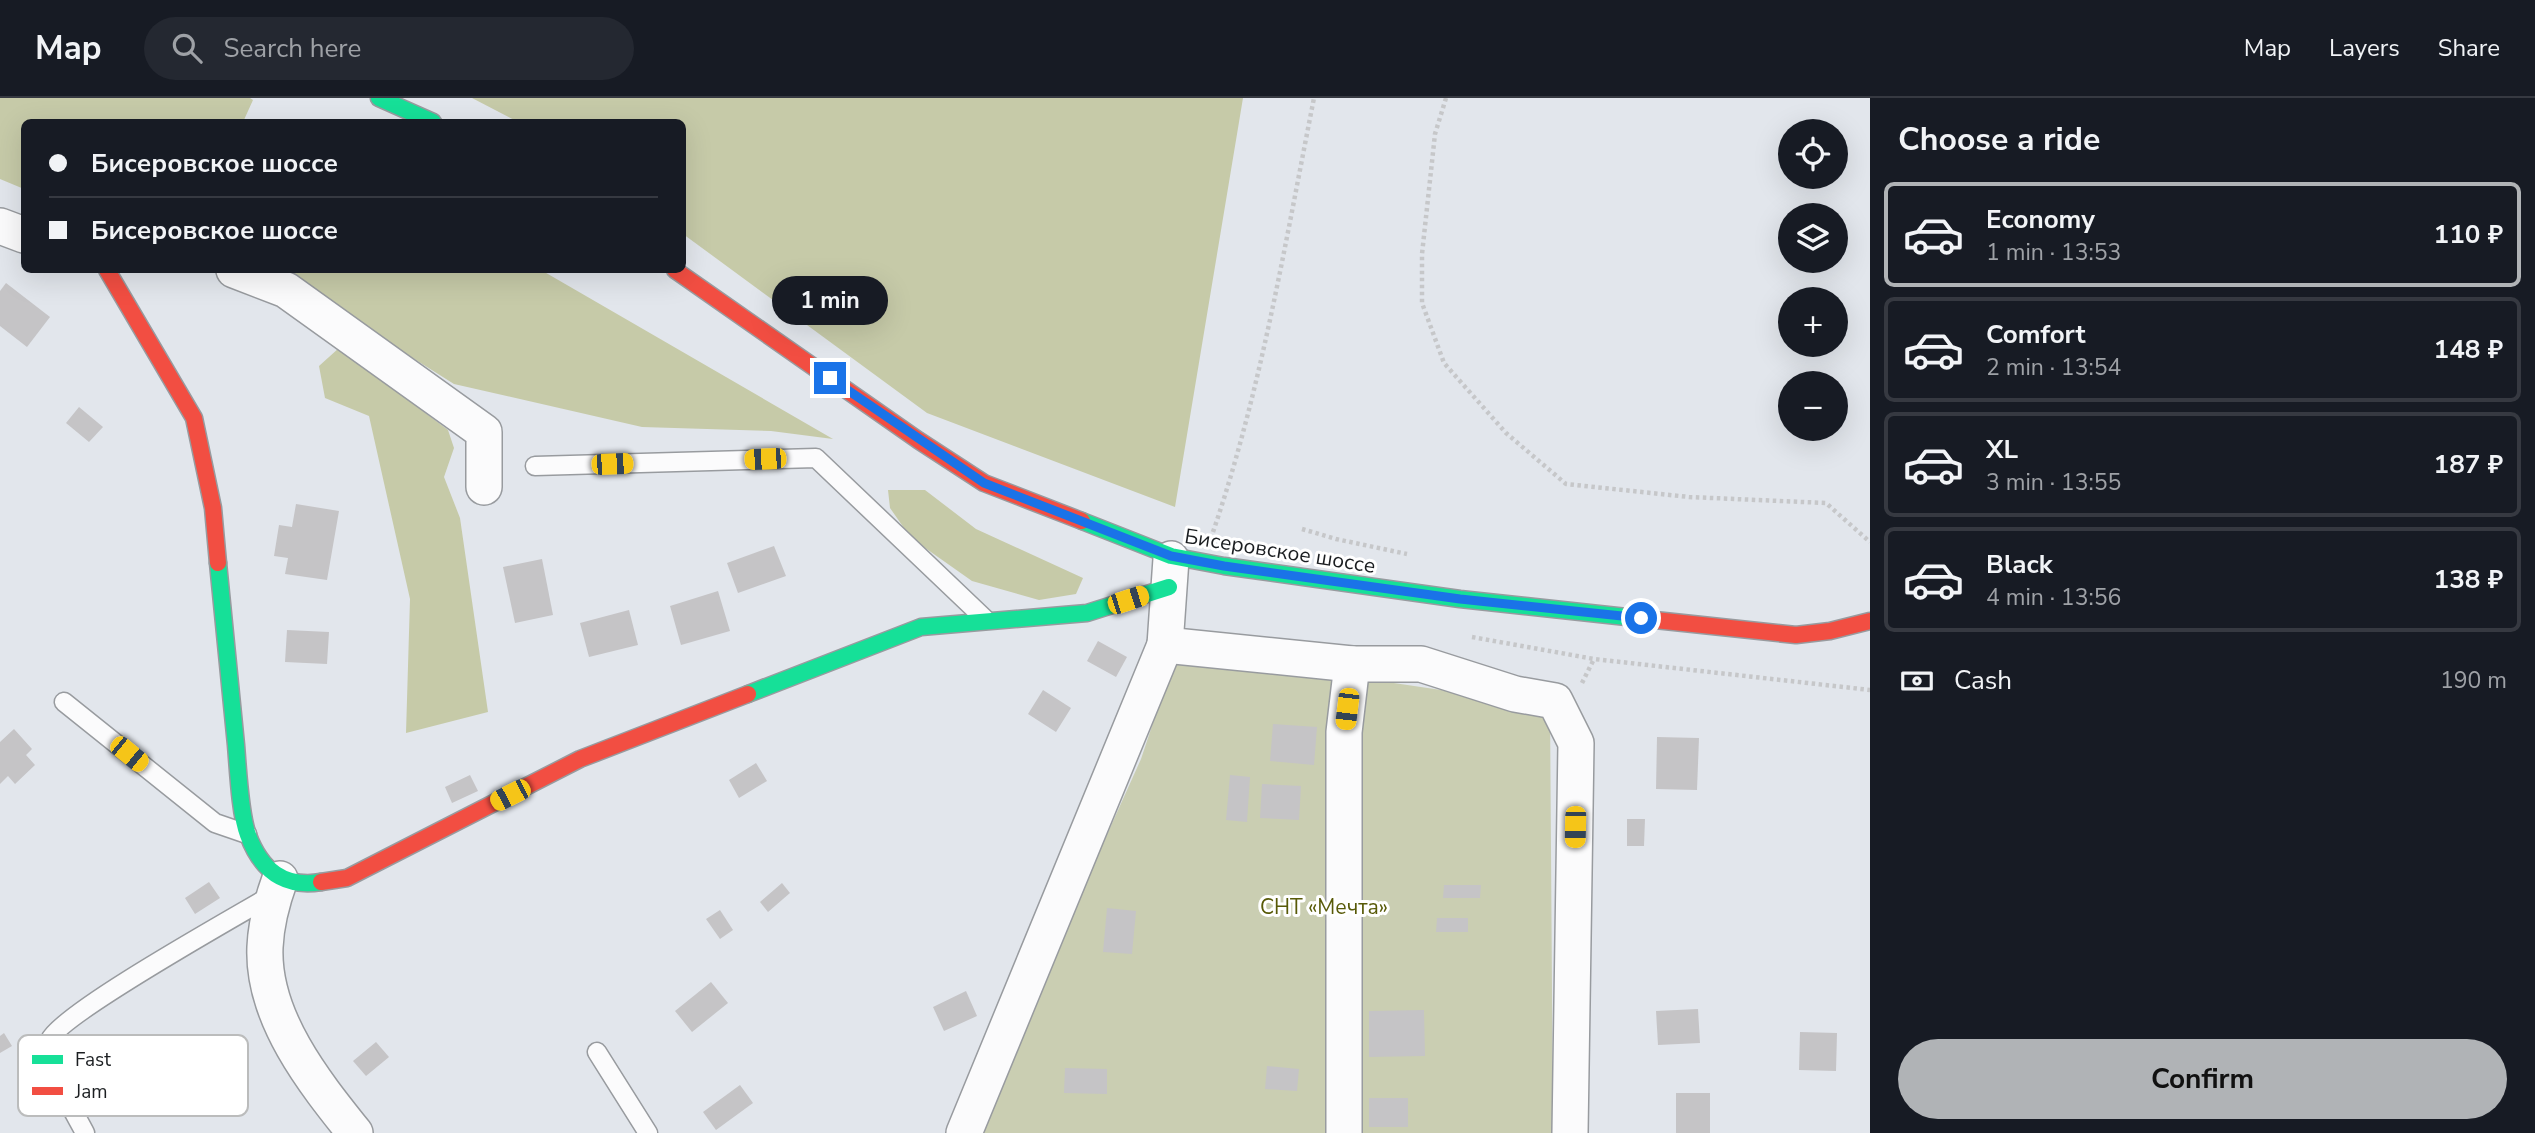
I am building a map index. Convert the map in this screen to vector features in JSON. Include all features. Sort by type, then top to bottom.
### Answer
[{"type":"street","points":[[379,98],[426,119]]},
{"type":"street","points":[[109,273],[194,418],[213,508],[239,780],[247,834],[277,886],[269,914],[265,948],[268,985],[291,1045],[323,1093],[355,1133]]},
{"type":"street","points":[[242,273],[286,290],[484,432],[484,487]]},
{"type":"street","name":"Бисеровское шоссе","points":[[679,273],[984,483],[1181,568],[1796,635],[1830,631],[1870,621]]},
{"type":"street","points":[[277,886],[347,878],[580,759],[921,626],[1087,613],[1181,568]]},
{"type":"street","points":[[964,1133],[1165,645],[1181,568]]},
{"type":"street","points":[[1165,645],[1352,664],[1421,664],[1515,694],[1555,701],[1576,743],[1570,1133]]},
{"type":"street","points":[[1344,1133],[1344,732],[1352,664]]},
{"type":"lane","points":[[536,466],[816,458],[987,621]]},
{"type":"lane","points":[[64,702],[215,822],[247,834]]},
{"type":"lane","points":[[53,1035],[60,1026],[118,987],[277,886]]},
{"type":"lane","points":[[597,1052],[648,1133]]},
{"type":"lane","points":[[77,1116],[85,1133]]},
{"type":"path","points":[[1181,568],[1235,467],[1269,324],[1314,98]]},
{"type":"path","points":[[1446,98],[1436,134],[1428,201],[1422,254],[1422,303],[1444,363],[1506,433],[1566,484],[1689,497],[1826,503],[1870,542]]},
{"type":"path","points":[[1303,529],[1414,556]]},
{"type":"path","points":[[1469,637],[1594,659],[1870,690]]},
{"type":"green space","points":[[0,98],[253,100],[244,119],[21,119],[21,188],[0,179]]},
{"type":"green space","points":[[472,98],[1243,98],[1175,507],[927,413],[686,236],[686,119],[512,119]]},
{"type":"green space","points":[[278,273],[546,273],[833,439],[771,431],[642,427],[454,384]]},
{"type":"green space","points":[[339,348],[448,430],[454,448],[444,477],[460,518],[488,712],[406,733],[410,599],[369,416],[325,398],[319,366]]},
{"type":"green space","points":[[888,490],[925,490],[976,529],[1083,578],[1076,594],[1039,600],[972,581],[911,538],[890,508]]},
{"type":"green space","name":"СНТ «Мечта»","points":[[1177,651],[1550,706],[1553,1133],[976,1133],[980,1117],[1141,759]]},
{"type":"building","points":[[6,283],[50,317],[27,347],[0,326],[0,291]]},
{"type":"building","points":[[79,407],[103,427],[89,442],[66,423]]},
{"type":"building","points":[[296,504],[339,511],[327,580],[285,574],[288,558],[274,556],[279,525],[292,527]]},
{"type":"building","points":[[774,546],[786,576],[738,593],[727,563]]},
{"type":"building","points":[[542,559],[553,615],[515,623],[503,567]]},
{"type":"building","points":[[718,591],[730,631],[681,645],[670,606]]},
{"type":"building","points":[[629,610],[638,645],[589,657],[580,623]]},
{"type":"building","points":[[287,630],[329,632],[327,664],[285,662]]},
{"type":"building","points":[[1098,641],[1127,657],[1116,677],[1087,661]]},
{"type":"building","points":[[1043,690],[1071,708],[1056,732],[1028,714]]},
{"type":"building","points":[[1273,724],[1317,727],[1314,765],[1270,761]]},
{"type":"building","points":[[14,729],[32,749],[26,755],[35,765],[15,784],[8,776],[0,784],[0,742]]},
{"type":"building","points":[[1657,737],[1699,738],[1697,790],[1656,789]]},
{"type":"building","points":[[756,763],[767,781],[739,798],[729,780]]},
{"type":"building","points":[[470,775],[478,791],[452,803],[445,787]]},
{"type":"building","points":[[1230,775],[1250,777],[1247,822],[1226,820]]},
{"type":"building","points":[[1262,784],[1301,786],[1299,820],[1260,818]]},
{"type":"building","points":[[1627,819],[1645,819],[1644,846],[1627,846]]},
{"type":"building","points":[[209,882],[220,898],[195,914],[185,898]]},
{"type":"building","points":[[782,883],[790,893],[768,912],[760,902]]},
{"type":"building","points":[[1444,885],[1481,885],[1480,898],[1443,898]]},
{"type":"building","points":[[1107,908],[1136,911],[1132,954],[1103,952]]},
{"type":"building","points":[[720,910],[733,930],[720,939],[706,919]]},
{"type":"building","points":[[1437,918],[1468,918],[1468,932],[1436,932]]},
{"type":"building","points":[[711,982],[728,1003],[692,1032],[675,1011]]},
{"type":"building","points":[[966,991],[977,1016],[944,1031],[933,1007]]},
{"type":"building","points":[[1698,1009],[1700,1043],[1658,1045],[1656,1011]]},
{"type":"building","points":[[1424,1010],[1425,1056],[1369,1057],[1369,1011]]},
{"type":"building","points":[[1800,1032],[1837,1033],[1836,1071],[1799,1070]]},
{"type":"building","points":[[4,1033],[12,1046],[0,1053],[0,1036]]},
{"type":"building","points":[[376,1042],[389,1057],[366,1076],[353,1061]]},
{"type":"building","points":[[1267,1066],[1299,1069],[1297,1091],[1265,1089]]},
{"type":"building","points":[[1065,1068],[1107,1069],[1107,1094],[1064,1093]]},
{"type":"building","points":[[740,1085],[753,1103],[716,1130],[703,1112]]},
{"type":"building","points":[[1676,1093],[1710,1093],[1710,1133],[1676,1133]]},
{"type":"building","points":[[1369,1098],[1408,1098],[1408,1127],[1369,1127]]},
{"type":"traffic: fast","points":[[379,98],[426,119]]},
{"type":"traffic: fast","points":[[1082,521],[1171,556],[1224,566],[1460,599],[1636,618]]},
{"type":"traffic: fast","points":[[218,563],[240,791],[248,835],[260,858],[276,874],[296,882],[321,882]]},
{"type":"traffic: fast","points":[[748,694],[921,627],[1087,613],[1169,587]]},
{"type":"traffic: jam","points":[[109,273],[194,418],[213,508],[218,563]]},
{"type":"traffic: jam","points":[[679,273],[984,483],[1082,521]]},
{"type":"traffic: jam","points":[[1636,618],[1796,635],[1830,631],[1870,621]]},
{"type":"traffic: jam","points":[[321,882],[347,878],[580,759],[748,694]]},
{"type":"route","points":[[830,378],[984,483],[1171,556],[1460,599],[1641,618]]}]
